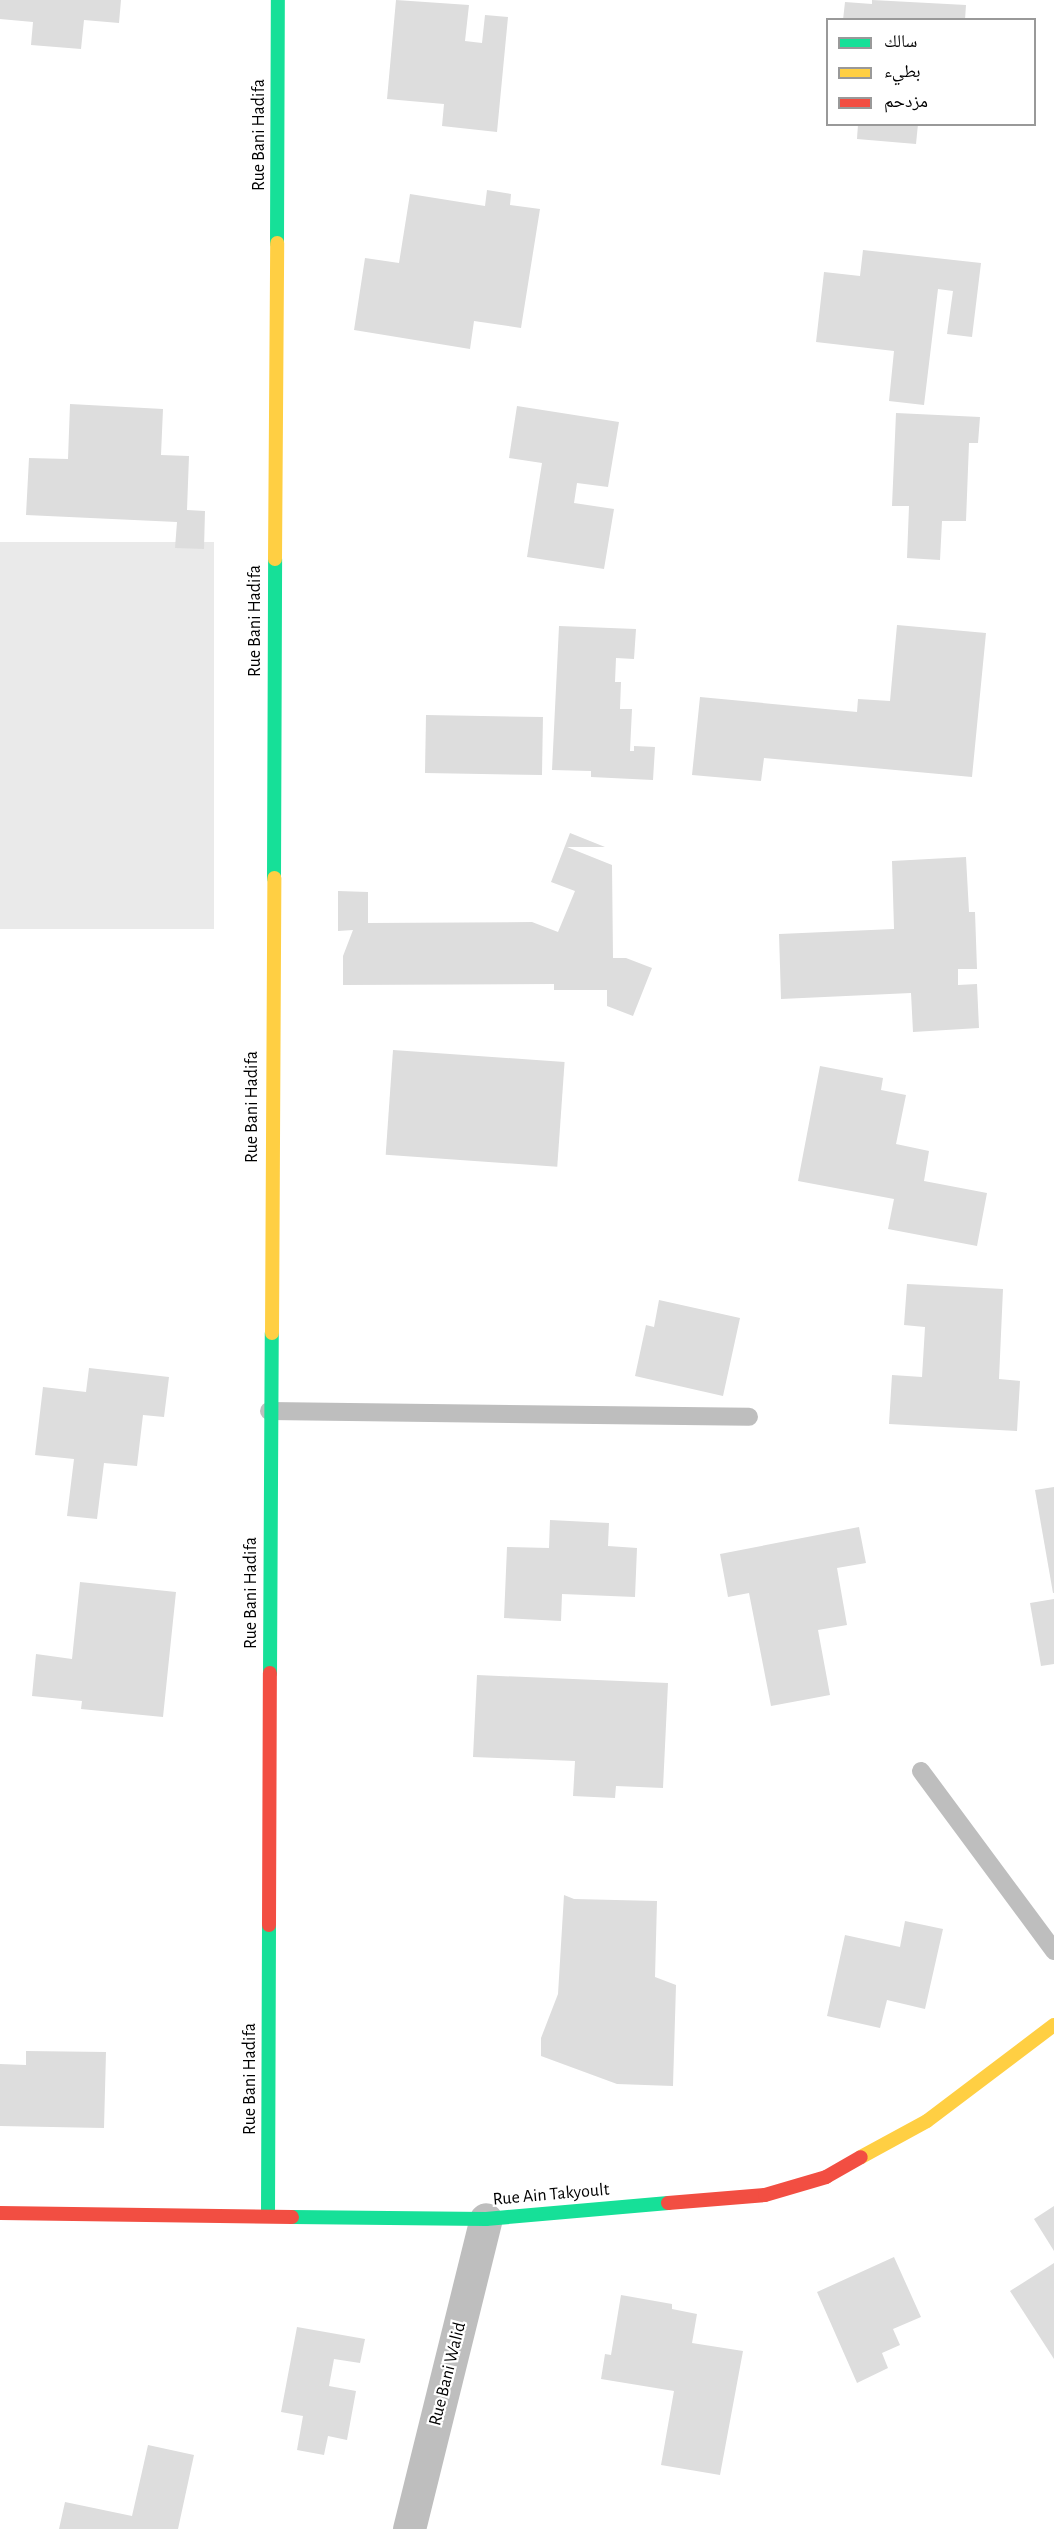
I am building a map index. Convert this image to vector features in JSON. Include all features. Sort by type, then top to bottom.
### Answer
[{"type":"street","name":"Rue Bani Hadifa","points":[[268,2215],[269,1411],[278,0]]},
{"type":"street","name":"Rue Ain Takyoult","points":[[0,2213],[486,2219],[765,2195],[826,2177],[927,2121],[1054,2025]]},
{"type":"street","name":"Rue Bani Walid","points":[[409,2529],[486,2219]]},
{"type":"lane","points":[[269,1411],[749,1417]]},
{"type":"lane","points":[[921,1771],[1054,1951]]},
{"type":"shaded area","points":[[0,542],[214,542],[214,929],[0,929]]},
{"type":"building","points":[[0,0],[121,0],[119,23],[84,20],[81,49],[31,45],[33,22],[0,19]]},
{"type":"building","points":[[396,0],[469,5],[465,41],[482,43],[485,15],[508,17],[497,132],[442,126],[444,104],[387,99]]},
{"type":"building","points":[[872,0],[966,5],[965,18],[843,18],[845,2],[872,4]]},
{"type":"building","points":[[858,126],[918,126],[916,144],[857,139]]},
{"type":"building","points":[[487,190],[511,194],[510,205],[540,209],[521,328],[474,321],[470,349],[354,330],[365,258],[399,263],[410,194],[485,206]]},
{"type":"building","points":[[863,250],[981,263],[972,337],[947,334],[953,291],[938,289],[924,405],[889,401],[894,351],[816,342],[824,272],[860,276]]},
{"type":"building","points":[[70,404],[163,409],[161,455],[189,456],[187,510],[205,511],[204,549],[175,548],[177,522],[26,515],[29,458],[68,459]]},
{"type":"building","points":[[517,406],[619,422],[608,487],[577,483],[574,503],[614,509],[604,569],[527,557],[542,463],[509,458]]},
{"type":"building","points":[[896,413],[980,417],[978,443],[969,443],[966,521],[942,521],[940,560],[907,558],[909,506],[892,506]]},
{"type":"building","points":[[897,625],[986,633],[972,777],[764,758],[761,781],[692,775],[700,697],[857,712],[858,699],[890,701]]},
{"type":"building","points":[[559,626],[636,629],[634,659],[616,658],[615,682],[621,682],[620,709],[632,709],[630,751],[634,751],[634,746],[655,747],[653,780],[591,777],[591,771],[552,770]]},
{"type":"building","points":[[426,715],[543,717],[542,775],[425,773]]},
{"type":"building","points":[[570,833],[605,847],[567,847],[612,865],[613,958],[626,958],[652,968],[633,1016],[607,1006],[607,990],[554,990],[554,984],[343,985],[343,956],[353,930],[338,931],[338,891],[368,892],[368,923],[532,922],[558,932],[575,891],[551,882]]},
{"type":"building","points":[[966,857],[969,912],[975,912],[977,969],[958,969],[958,985],[977,984],[979,1028],[913,1032],[911,993],[781,999],[779,934],[894,929],[892,861]]},
{"type":"building","points":[[393,1050],[565,1062],[557,1167],[386,1155]]},
{"type":"building","points":[[820,1066],[883,1078],[881,1090],[906,1095],[896,1144],[929,1151],[924,1181],[987,1193],[977,1246],[888,1229],[894,1199],[798,1181]]},
{"type":"building","points":[[907,1284],[1003,1289],[999,1379],[1020,1381],[1017,1431],[889,1424],[892,1375],[922,1377],[925,1327],[904,1325]]},
{"type":"building","points":[[659,1300],[740,1318],[723,1396],[635,1376],[646,1325],[654,1327]]},
{"type":"building","points":[[89,1368],[169,1377],[164,1417],[143,1415],[137,1466],[104,1463],[97,1519],[67,1516],[74,1459],[35,1455],[43,1387],[86,1392]]},
{"type":"building","points":[[1054,1487],[1054,1593],[1053,1593],[1035,1490]]},
{"type":"building","points":[[550,1520],[609,1523],[608,1546],[637,1548],[635,1597],[562,1594],[561,1621],[504,1618],[507,1547],[549,1548]]},
{"type":"building","points":[[859,1527],[866,1563],[837,1568],[847,1625],[818,1630],[830,1695],[771,1706],[749,1593],[728,1597],[720,1554]]},
{"type":"building","points":[[80,1582],[176,1592],[163,1717],[81,1709],[82,1701],[32,1696],[36,1654],[72,1659]]},
{"type":"building","points":[[1054,1599],[1054,1664],[1041,1666],[1030,1603]]},
{"type":"building","points":[[477,1675],[668,1683],[663,1788],[616,1786],[615,1798],[573,1796],[575,1761],[473,1757]]},
{"type":"building","points":[[564,1895],[574,1899],[657,1901],[655,1977],[676,1985],[673,2086],[617,2084],[541,2056],[541,2038],[558,1994]]},
{"type":"building","points":[[905,1921],[943,1929],[925,2009],[887,2000],[880,2028],[827,2016],[845,1935],[900,1947]]},
{"type":"building","points":[[26,2051],[106,2052],[104,2128],[0,2126],[0,2064],[26,2065]]},
{"type":"building","points":[[1054,2206],[1054,2251],[1034,2219]]},
{"type":"building","points":[[894,2257],[921,2317],[893,2329],[900,2345],[882,2353],[888,2368],[857,2383],[817,2292]]},
{"type":"building","points":[[1054,2263],[1054,2359],[1010,2291]]},
{"type":"building","points":[[621,2295],[672,2304],[672,2309],[697,2314],[692,2343],[743,2351],[720,2475],[661,2465],[674,2391],[601,2379],[605,2354],[611,2355]]},
{"type":"building","points":[[297,2327],[365,2339],[360,2363],[334,2359],[329,2386],[356,2391],[347,2440],[328,2436],[324,2455],[297,2450],[303,2416],[281,2412]]},
{"type":"building","points":[[148,2445],[194,2455],[178,2529],[59,2529],[65,2502],[132,2516]]},
{"type":"traffic: fast","points":[[277,243],[278,0]]},
{"type":"traffic: fast","points":[[274,878],[275,559]]},
{"type":"traffic: fast","points":[[270,1673],[272,1333]]},
{"type":"traffic: fast","points":[[268,2215],[269,1925]]},
{"type":"traffic: fast","points":[[292,2217],[486,2219],[668,2203]]},
{"type":"traffic: slow","points":[[275,559],[277,243]]},
{"type":"traffic: slow","points":[[272,1333],[274,878]]},
{"type":"traffic: slow","points":[[861,2157],[927,2121],[1054,2025]]},
{"type":"traffic: jam","points":[[269,1925],[270,1673]]},
{"type":"traffic: jam","points":[[668,2203],[765,2195],[826,2177],[861,2157]]},
{"type":"traffic: jam","points":[[0,2213],[292,2217]]}]
